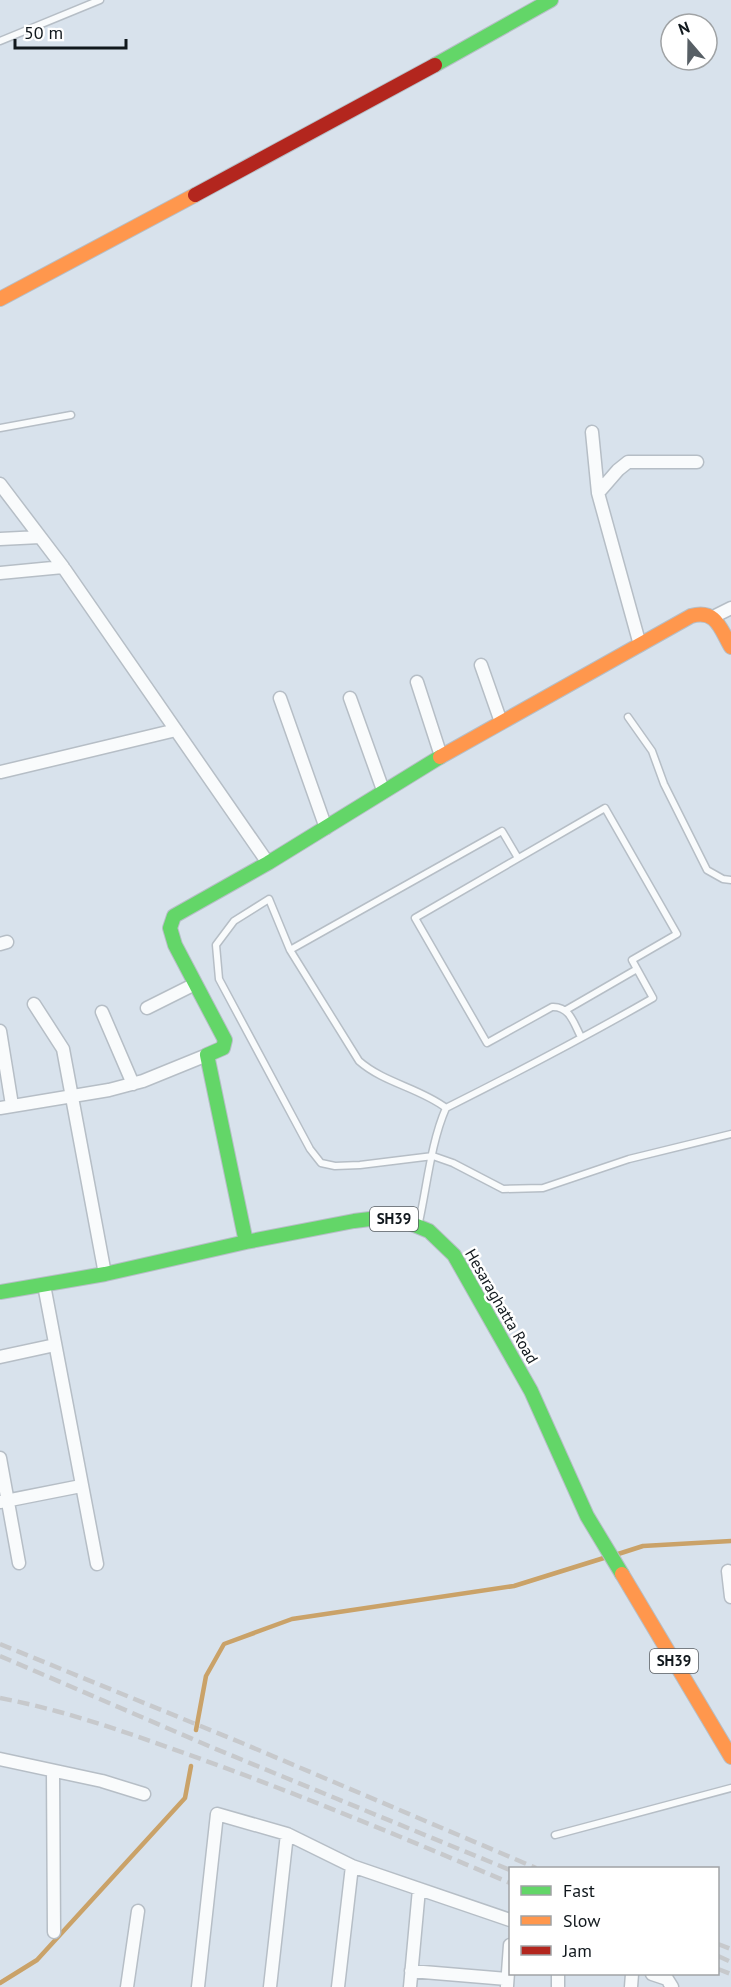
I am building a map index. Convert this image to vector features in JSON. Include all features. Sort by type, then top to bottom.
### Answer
[{"type":"street","points":[[0,299],[371,100],[551,0]]},
{"type":"street","points":[[592,432],[598,493],[640,645]]},
{"type":"street","points":[[598,493],[628,462],[696,462]]},
{"type":"street","points":[[0,484],[63,567],[268,863]]},
{"type":"street","points":[[0,539],[40,537]]},
{"type":"street","points":[[0,573],[63,567]]},
{"type":"street","points":[[713,617],[731,608]]},
{"type":"street","points":[[0,1031],[6,1107],[72,1097],[133,1084],[223,1048],[225,1041],[175,945],[170,928],[174,916],[268,863],[441,756],[691,616],[702,613],[713,617],[731,647]]},
{"type":"street","points":[[481,665],[501,722]]},
{"type":"street","points":[[417,682],[441,756]]},
{"type":"street","points":[[280,698],[326,828]]},
{"type":"street","points":[[350,698],[383,790]]},
{"type":"street","points":[[1,772],[176,730]]},
{"type":"street","points":[[147,1008],[195,984]]},
{"type":"street","points":[[34,1004],[63,1049],[105,1274]]},
{"type":"street","points":[[102,1012],[133,1084]]},
{"type":"street","points":[[207,1055],[246,1242]]},
{"type":"street","name":"Hesaraghatta Road","points":[[0,1292],[105,1274],[246,1242],[354,1221],[386,1217],[400,1219],[429,1231],[454,1255],[531,1391],[587,1516],[731,1757]]},
{"type":"street","points":[[44,1285],[97,1564]]},
{"type":"street","points":[[0,1357],[55,1345]]},
{"type":"street","points":[[0,1458],[4,1501],[19,1563]]},
{"type":"street","points":[[4,1501],[81,1486]]},
{"type":"street","points":[[728,1571],[731,1597]]},
{"type":"street","points":[[0,1759],[102,1781],[144,1794]]},
{"type":"street","points":[[53,1771],[54,1932]]},
{"type":"street","points":[[198,1987],[217,1814],[287,1834],[352,1866],[509,1920]]},
{"type":"street","points":[[270,1987],[287,1834]]},
{"type":"street","points":[[338,1987],[352,1866]]},
{"type":"street","points":[[410,1987],[419,1888]]},
{"type":"street","points":[[127,1987],[138,1911]]},
{"type":"street","points":[[411,1971],[507,1983],[509,1958]]},
{"type":"street","points":[[655,1975],[667,1979],[672,1987]]},
{"type":"lane","points":[[0,41],[100,0]]},
{"type":"lane","points":[[0,428],[71,415]]},
{"type":"lane","points":[[628,717],[652,751],[664,784],[708,870],[723,879],[731,880]]},
{"type":"lane","points":[[418,1226],[440,1121],[446,1108],[581,1037],[653,998],[632,960],[677,934],[605,808],[415,918],[487,1043],[552,1007],[566,1010],[581,1037]]},
{"type":"lane","points":[[290,950],[501,831],[518,858]]},
{"type":"lane","points":[[446,1108],[436,1100],[371,1071],[359,1061],[290,950],[269,899],[234,921],[216,945],[219,979],[309,1149],[321,1163],[335,1166],[360,1165],[433,1156],[453,1163],[503,1189],[543,1188],[629,1159],[731,1134]]},
{"type":"lane","points":[[566,1010],[637,969]]},
{"type":"lane","points":[[555,1835],[731,1788]]},
{"type":"waterway","points":[[615,1555],[643,1546],[731,1541]]},
{"type":"waterway","points":[[196,1730],[206,1676],[224,1644],[292,1619],[514,1586],[607,1557]]},
{"type":"waterway","points":[[0,1983],[37,1960],[185,1798],[191,1766]]},
{"type":"railway","points":[[0,1644],[242,1743],[534,1867]]},
{"type":"railway","points":[[0,1656],[211,1747],[509,1870]]},
{"type":"railway","points":[[0,1698],[93,1722],[225,1768],[348,1815],[509,1883]]},
{"type":"railway","points":[[719,1944],[731,1949]]},
{"type":"railway","points":[[719,1956],[731,1962]]},
{"type":"railway","points":[[719,1969],[731,1974]]},
{"type":"traffic: fast","points":[[435,65],[551,0]]},
{"type":"traffic: fast","points":[[246,1242],[207,1055],[223,1048],[225,1040],[175,945],[170,928],[174,916],[268,863],[440,757]]},
{"type":"traffic: fast","points":[[0,1292],[105,1274],[246,1242],[354,1221],[386,1217],[400,1219],[429,1231],[454,1255],[531,1391],[587,1516],[622,1574]]},
{"type":"traffic: slow","points":[[0,299],[195,195]]},
{"type":"traffic: slow","points":[[440,757],[691,616],[706,615],[712,618],[731,647]]},
{"type":"traffic: slow","points":[[622,1574],[731,1757]]},
{"type":"traffic: jam","points":[[195,195],[435,65]]}]
